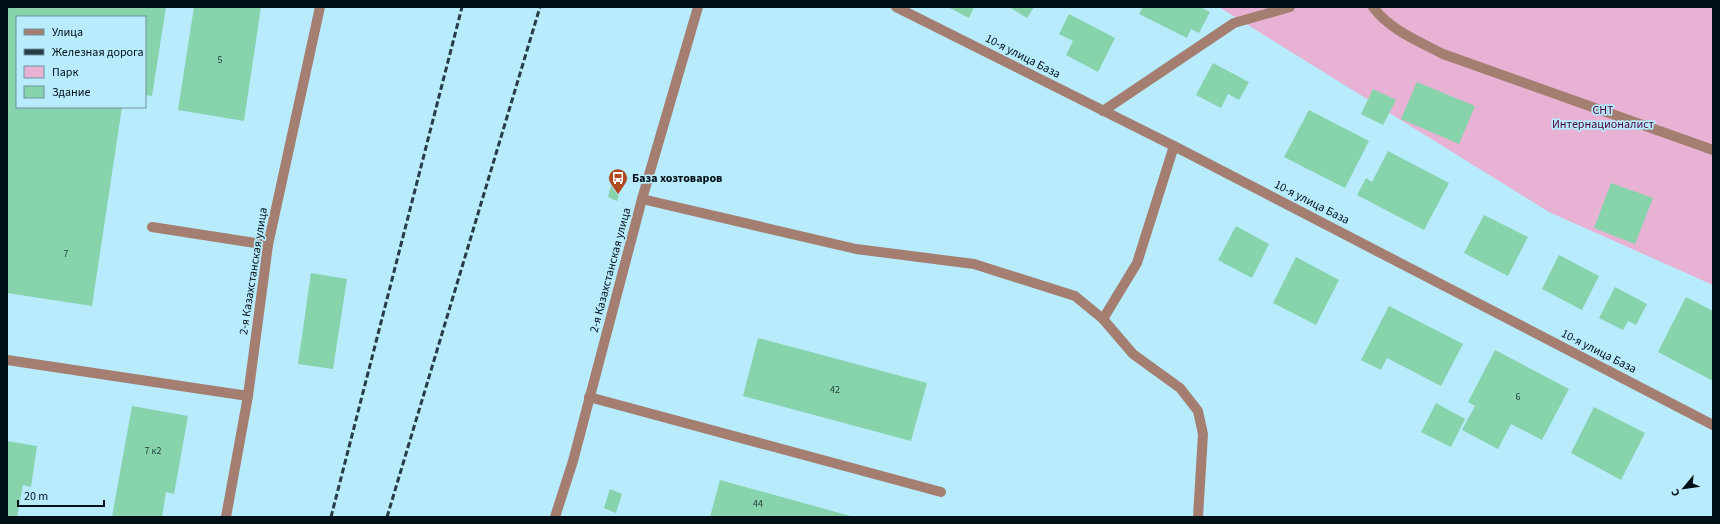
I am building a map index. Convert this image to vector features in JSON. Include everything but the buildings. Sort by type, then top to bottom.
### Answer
[{"type":"street","name":"2-я Казахстанская улица","points":[[226,517],[248,396],[268,245],[320,7]]},
{"type":"street","name":"2-я Казахстанская улица","points":[[555,517],[573,461],[642,199],[698,7]]},
{"type":"street","name":"10-я улица База","points":[[896,7],[1174,146],[1713,425]]},
{"type":"street","points":[[1104,111],[1234,23],[1290,7]]},
{"type":"street","points":[[1373,7],[1380,16],[1406,35],[1443,54],[1713,150]]},
{"type":"street","points":[[1103,319],[1137,263],[1174,146]]},
{"type":"street","points":[[642,199],[856,248],[974,264],[1076,296],[1103,319],[1133,354],[1180,388],[1198,411],[1203,434],[1198,517]]},
{"type":"street","points":[[152,227],[268,245]]},
{"type":"street","points":[[7,360],[248,396]]},
{"type":"street","points":[[590,397],[941,492]]},
{"type":"green space","name":"СНТ Интернационалист","points":[[1219,7],[1713,7],[1713,285],[1549,212]]},
{"type":"railway","points":[[331,517],[462,7]]},
{"type":"railway","points":[[387,517],[540,7]]},
{"type":"place","name":"База хозтоваров","points":[[618,195]]}]
